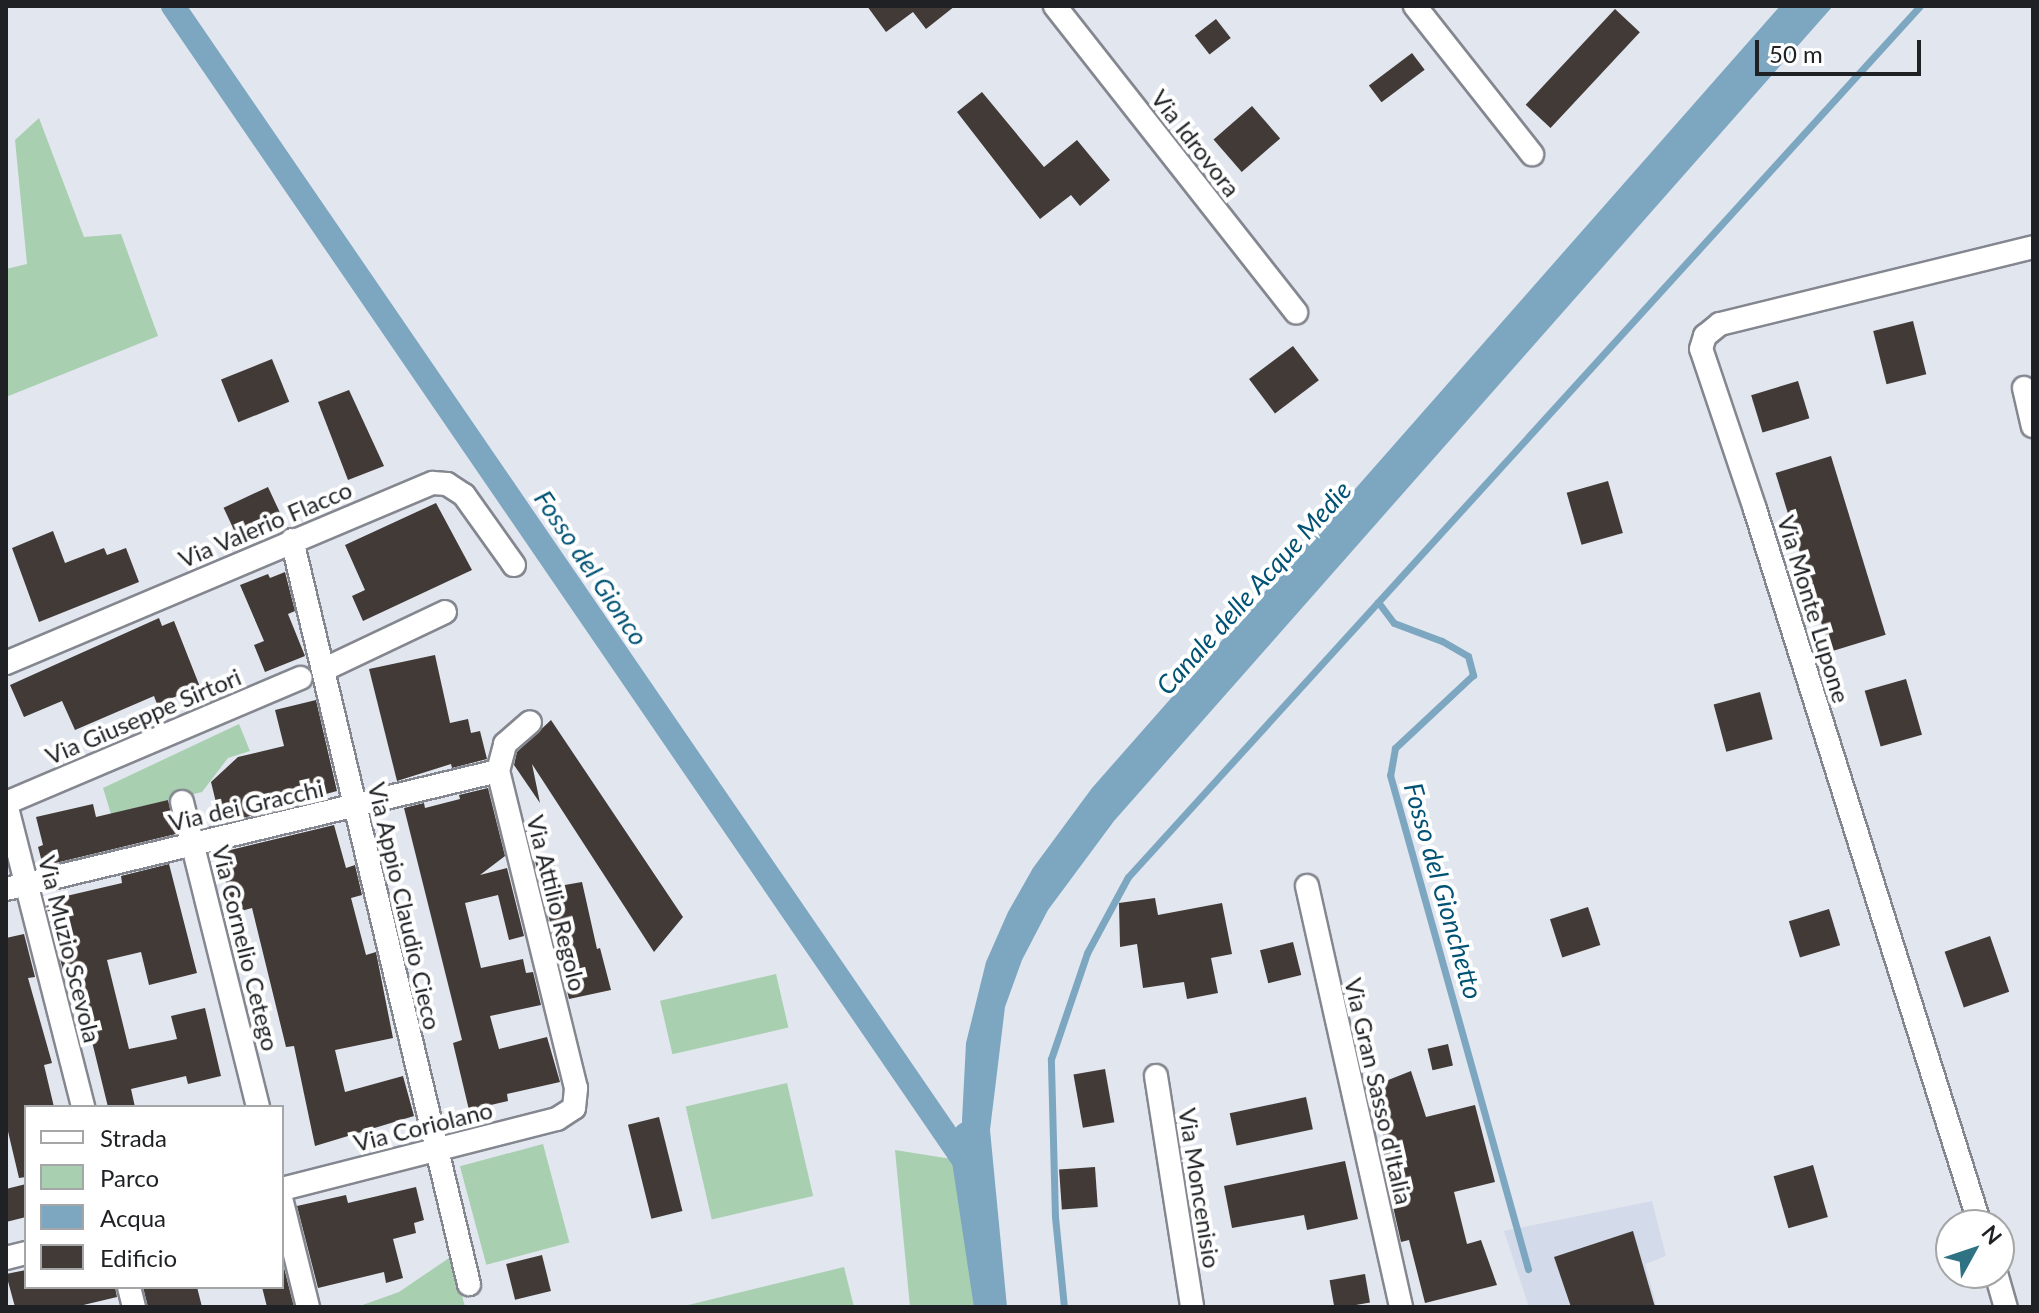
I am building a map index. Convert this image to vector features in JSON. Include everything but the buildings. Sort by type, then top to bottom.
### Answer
[{"type":"street","name":"Via Idrovora","points":[[1055,6],[1296,312]]},
{"type":"street","points":[[1415,6],[1532,154]]},
{"type":"street","name":"Via Monte Lupone","points":[[1975,1209],[1755,509],[1701,349],[1705,336],[1720,324],[2033,247]]},
{"type":"street","points":[[2024,388],[2033,426]]},
{"type":"street","name":"Via Valerio Flacco","points":[[6,663],[292,540],[439,483],[464,495],[514,565]]},
{"type":"street","name":"Via Appio Claudio Cieco","points":[[292,540],[469,1284]]},
{"type":"street","points":[[323,670],[445,612]]},
{"type":"street","name":"Via Giuseppe Sirtori","points":[[6,803],[301,678]]},
{"type":"street","points":[[498,771],[505,744],[530,722]]},
{"type":"street","name":"Via dei Gracchi","points":[[16,887],[498,771]]},
{"type":"street","name":"Via Attilio Regolo","points":[[498,771],[576,1088],[574,1108]]},
{"type":"street","name":"Via Cornelio Cetego","points":[[182,802],[258,1105]]},
{"type":"street","name":"Via Muzio Scevola","points":[[6,803],[16,887],[82,1105]]},
{"type":"street","name":"Via Gran Sasso d'Italia","points":[[1307,886],[1401,1307]]},
{"type":"street","name":"Via Moncenisio","points":[[1156,1076],[1192,1307]]},
{"type":"street","name":"Via Coriolano","points":[[284,1188],[557,1119],[574,1108]]},
{"type":"street","points":[[284,1210],[308,1307]]},
{"type":"shaded area","points":[[1652,1201],[1666,1256],[1645,1264],[1657,1307],[1529,1307],[1504,1231]]},
{"type":"green space","points":[[39,118],[84,237],[121,234],[158,336],[6,397],[6,269],[27,264],[15,140]]},
{"type":"green space","points":[[239,724],[250,751],[228,758],[202,792],[111,814],[103,788]]},
{"type":"green space","points":[[776,974],[788,1028],[672,1054],[660,1001]]},
{"type":"green space","points":[[787,1083],[813,1196],[712,1219],[686,1106]]},
{"type":"green space","points":[[543,1144],[569,1243],[486,1265],[460,1166]]},
{"type":"green space","points":[[895,1150],[964,1161],[986,1307],[910,1307]]},
{"type":"green space","points":[[452,1256],[465,1307],[357,1307],[399,1292]]},
{"type":"green space","points":[[844,1267],[854,1307],[680,1307]]},
{"type":"water","points":[[1780,6],[1833,6],[1114,821],[1048,910],[1022,960],[1005,1007],[990,1130],[1007,1307],[986,1307],[964,1161],[962,1120],[966,1043],[986,962],[1008,912],[1033,868],[1092,788]]},
{"type":"waterway","name":"Fosso del Gionco","points":[[173,6],[964,1161]]},
{"type":"waterway","points":[[1064,1307],[1055,1217],[1051,1059],[1087,953],[1128,877],[1920,6]]},
{"type":"waterway","name":"Fosso del Gionchetto","points":[[1378,602],[1394,623],[1442,641],[1468,656],[1473,675],[1395,748],[1390,775],[1528,1269]]},
{"type":"waterway","name":"Canale delle Acque Medie","points":[[966,1134],[964,1161],[986,1307]]}]
